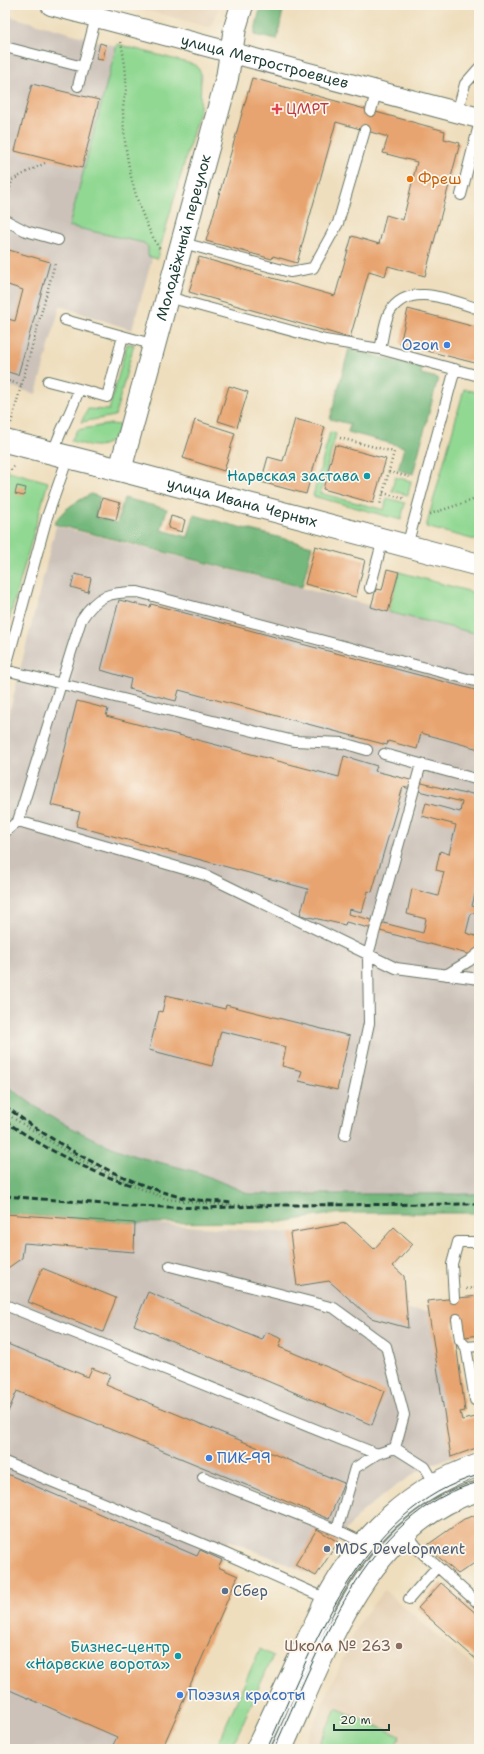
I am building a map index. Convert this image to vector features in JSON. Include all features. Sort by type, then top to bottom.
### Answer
[{"type":"main road","name":"Молодёжный переулок","points":[[120,470],[227,78],[230,53],[242,5]]},
{"type":"main road","name":"улица Ивана Черных","points":[[8,432],[60,455],[383,539],[410,536],[479,565]]},
{"type":"main road","points":[[257,1749],[327,1599],[336,1583],[364,1543],[411,1498],[459,1472],[479,1465]]},
{"type":"street","name":"улица Метростроевцев","points":[[51,5],[479,118]]},
{"type":"street","points":[[282,1749],[355,1595],[383,1557],[406,1533],[424,1518],[447,1504],[479,1491]]},
{"type":"lane","points":[[78,86],[96,17]]},
{"type":"lane","points":[[5,47],[83,67]]},
{"type":"lane","points":[[457,113],[465,84],[479,68]]},
{"type":"lane","points":[[370,111],[376,92]]},
{"type":"lane","points":[[461,195],[479,125]]},
{"type":"lane","points":[[183,243],[290,272],[313,268],[338,223],[365,130]]},
{"type":"lane","points":[[5,220],[26,231],[58,240]]},
{"type":"lane","points":[[380,349],[389,314],[398,301],[412,295],[428,295],[479,308]]},
{"type":"lane","points":[[168,297],[325,340],[380,349],[479,376]]},
{"type":"lane","points":[[65,320],[154,345]]},
{"type":"lane","points":[[48,381],[106,397],[123,336]]},
{"type":"lane","points":[[410,536],[455,369]]},
{"type":"lane","points":[[79,389],[74,405],[58,435],[60,455],[47,517],[5,670],[294,741],[343,743],[367,750]]},
{"type":"lane","points":[[370,588],[383,539]]},
{"type":"lane","points":[[5,832],[18,821],[81,620],[90,606],[103,596],[119,592],[138,592],[479,682]]},
{"type":"lane","points":[[384,754],[479,780]]},
{"type":"lane","points":[[345,1135],[369,1023],[368,955],[421,764]]},
{"type":"lane","points":[[18,821],[205,875],[396,968],[479,979]]},
{"type":"lane","points":[[446,975],[470,961],[479,953]]},
{"type":"lane","points":[[454,1298],[452,1264],[458,1242],[479,1242]]},
{"type":"lane","points":[[170,1266],[334,1308],[386,1346],[404,1416],[395,1448]]},
{"type":"lane","points":[[5,1305],[378,1454]]},
{"type":"lane","points":[[457,1319],[460,1340],[466,1347],[475,1400],[479,1400]]},
{"type":"lane","points":[[466,1347],[479,1346]]},
{"type":"lane","points":[[337,1530],[355,1468],[378,1454],[395,1448]]},
{"type":"lane","points":[[395,1448],[425,1468],[435,1484]]},
{"type":"lane","points":[[5,1462],[224,1552],[327,1599]]},
{"type":"lane","points":[[203,1477],[337,1530],[364,1543]]},
{"type":"lane","points":[[406,1533],[437,1567],[479,1604]]},
{"type":"lane","points":[[409,1599],[437,1567]]},
{"type":"path","points":[[121,40],[126,89],[123,109],[124,130],[130,174],[142,213],[153,238],[163,254]]},
{"type":"path","points":[[5,207],[12,180],[47,162]]},
{"type":"path","points":[[8,432],[55,263]]},
{"type":"path","points":[[5,380],[22,385]]},
{"type":"path","points":[[340,438],[394,452],[380,505]]},
{"type":"path","points":[[5,478],[15,465]]},
{"type":"path","points":[[389,472],[415,478]]},
{"type":"path","points":[[383,493],[410,499]]},
{"type":"path","points":[[410,536],[424,516],[479,498]]},
{"type":"path","points":[[5,1113],[78,1158],[137,1187],[167,1199],[223,1205],[283,1205]]},
{"type":"shaded area","points":[[128,5],[219,5],[211,28]]},
{"type":"shaded area","points":[[5,15],[191,67],[203,77],[132,330],[60,306],[36,394],[5,385]]},
{"type":"shaded area","points":[[56,526],[479,633],[479,1194],[250,1194],[224,1183],[135,1156],[102,1143],[66,1125],[33,1105],[5,1084],[5,730]]},
{"type":"shaded area","points":[[5,1214],[290,1233],[346,1223],[404,1276],[407,1310],[429,1311],[451,1457],[425,1467],[393,1488],[363,1511],[343,1533],[316,1576],[229,1540],[222,1560],[200,1550],[111,1749],[5,1749]]},
{"type":"shaded area","name":"Школа № 263","points":[[384,1590],[479,1671],[479,1749],[302,1749],[360,1621]]},
{"type":"green space","points":[[261,5],[284,5],[277,40],[254,35]]},
{"type":"green space","points":[[117,44],[192,64],[197,66],[201,74],[200,108],[157,259],[148,256],[148,247],[144,243],[69,226]]},
{"type":"green space","points":[[127,344],[134,344],[115,416],[81,422],[88,409],[109,410]]},
{"type":"green space","points":[[349,349],[422,368],[421,374],[438,378],[413,474],[398,470],[404,447],[348,432],[350,424],[330,419]]},
{"type":"green space","points":[[464,389],[479,393],[479,541],[426,527]]},
{"type":"green space","points":[[111,424],[120,425],[112,440],[106,444],[94,446],[71,441],[77,430]]},
{"type":"green space","points":[[330,432],[336,434],[320,493],[384,510],[387,498],[405,503],[401,520],[313,496]]},
{"type":"green space","points":[[5,470],[48,482],[10,617],[5,626]]},
{"type":"green space","points":[[395,477],[411,481],[408,495],[392,491]]},
{"type":"green space","points":[[91,494],[100,497],[95,517],[117,523],[124,498],[167,509],[161,530],[188,537],[194,515],[312,546],[302,587],[54,524],[65,510]]},
{"type":"green space","points":[[399,572],[479,594],[479,634],[388,612]]},
{"type":"green space","points":[[5,1084],[33,1105],[66,1125],[102,1143],[135,1156],[197,1172],[250,1194],[479,1194],[479,1213],[352,1213],[331,1214],[282,1222],[135,1223],[5,1214]]},
{"type":"green space","points":[[260,1649],[273,1656],[231,1749],[215,1749]]},
{"type":"green space","points":[[336,1708],[400,1736],[394,1749],[317,1749]]},
{"type":"building","points":[[100,43],[106,45],[103,60],[96,59]]},
{"type":"building","points":[[252,78],[445,131],[444,139],[460,143],[425,276],[388,266],[385,276],[369,271],[350,338],[189,292],[199,257],[335,296],[352,236],[379,244],[386,215],[403,220],[417,162],[383,153],[388,137],[336,122],[297,263],[273,256],[272,259],[206,241]]},
{"type":"building","points":[[32,84],[99,100],[82,168],[15,151]]},
{"type":"building","points":[[9,250],[50,262],[18,375],[5,371],[5,318],[15,321],[23,290],[5,284],[5,264]]},
{"type":"building","points":[[408,309],[479,328],[479,364],[400,344]]},
{"type":"building","points":[[229,386],[248,392],[237,427],[218,421]]},
{"type":"building","points":[[295,419],[325,427],[306,494],[261,482],[268,457],[283,461]]},
{"type":"building","points":[[195,420],[235,433],[224,471],[183,458]]},
{"type":"building","points":[[335,445],[386,459],[373,503],[323,489]]},
{"type":"building","points":[[17,486],[26,488],[24,496],[15,494]]},
{"type":"building","points":[[102,498],[120,503],[116,520],[98,516]]},
{"type":"building","points":[[171,516],[185,520],[182,532],[168,528]]},
{"type":"building","points":[[315,546],[365,560],[356,597],[305,584]]},
{"type":"building","points":[[387,569],[399,572],[388,612],[371,607],[376,589],[382,590]]},
{"type":"building","points":[[75,574],[91,578],[88,592],[71,587]]},
{"type":"building","points":[[119,600],[150,607],[151,604],[479,691],[479,749],[421,733],[417,749],[388,741],[387,745],[179,690],[176,701],[129,689],[131,679],[101,670]]},
{"type":"building","points":[[77,701],[108,709],[106,716],[339,777],[344,756],[377,766],[375,771],[465,794],[465,792],[479,796],[479,844],[475,860],[479,861],[479,878],[472,906],[479,908],[479,915],[471,913],[466,933],[479,937],[479,957],[346,922],[345,925],[300,915],[308,889],[76,826],[80,812],[51,805]],"holes":[[[403,787],[462,802],[460,812],[426,803],[422,816],[456,825],[449,854],[440,851],[436,870],[444,872],[438,896],[412,889],[407,914],[426,919],[423,933],[348,914],[349,909],[362,912],[368,891],[372,892]]]},
{"type":"building","points":[[166,995],[225,1009],[226,1005],[350,1036],[337,1090],[299,1081],[302,1071],[282,1066],[286,1047],[221,1031],[212,1066],[149,1050],[159,1011],[162,1012]]},
{"type":"building","points":[[5,1214],[135,1223],[134,1252],[24,1243],[22,1258],[5,1270]]},
{"type":"building","points":[[346,1223],[374,1249],[394,1227],[413,1244],[393,1266],[404,1276],[408,1328],[371,1318],[329,1281],[297,1286],[290,1233]]},
{"type":"building","points":[[42,1268],[116,1298],[103,1332],[28,1302]]},
{"type":"building","points":[[148,1292],[262,1340],[266,1332],[282,1339],[279,1347],[385,1391],[372,1425],[134,1325]]},
{"type":"building","points":[[479,1296],[479,1335],[465,1337],[453,1320],[465,1411],[460,1412],[462,1420],[476,1417],[475,1409],[479,1408],[479,1447],[451,1457],[427,1301]]},
{"type":"building","points":[[5,1343],[88,1377],[92,1368],[110,1375],[106,1385],[344,1483],[329,1519],[17,1391],[5,1419]]},
{"type":"building","points":[[5,1473],[197,1556],[200,1550],[222,1560],[218,1567],[238,1576],[162,1749],[111,1749],[117,1737],[5,1688]]},
{"type":"building","points":[[479,1514],[479,1560],[458,1574],[426,1546],[464,1519]]},
{"type":"building","points":[[317,1529],[338,1542],[316,1576],[295,1565]]},
{"type":"building","points":[[441,1583],[479,1616],[479,1662],[418,1608]]},
{"type":"tram line","points":[[267,1749],[323,1627],[346,1586],[372,1550],[402,1518],[438,1492],[479,1475]]},
{"type":"tram line","points":[[274,1749],[328,1630],[350,1591],[376,1554],[405,1523],[439,1498],[479,1482]]},
{"type":"railway","points":[[5,1106],[45,1134],[88,1160],[134,1181],[180,1197],[231,1203]]},
{"type":"railway","points":[[5,1121],[65,1158],[131,1185]]},
{"type":"railway","points":[[5,1196],[129,1206],[208,1208],[283,1205],[479,1204]]},
{"type":"place","name":"ЦМРТ","points":[[277,109]]},
{"type":"place","name":"Фреш","points":[[410,179]]},
{"type":"place","name":"Ozon","points":[[447,345]]},
{"type":"place","name":"Нарвская застава","points":[[367,476]]},
{"type":"place","name":"ПИК-99","points":[[209,1458]]},
{"type":"place","name":"MDS Development","points":[[327,1549]]},
{"type":"place","name":"Сбер","points":[[225,1591]]},
{"type":"place","name":"Школа № 263","points":[[399,1646]]},
{"type":"place","name":"Бизнес-центр «Нарвские ворота»","points":[[178,1656]]},
{"type":"place","name":"Поэзия красоты","points":[[180,1695]]}]
